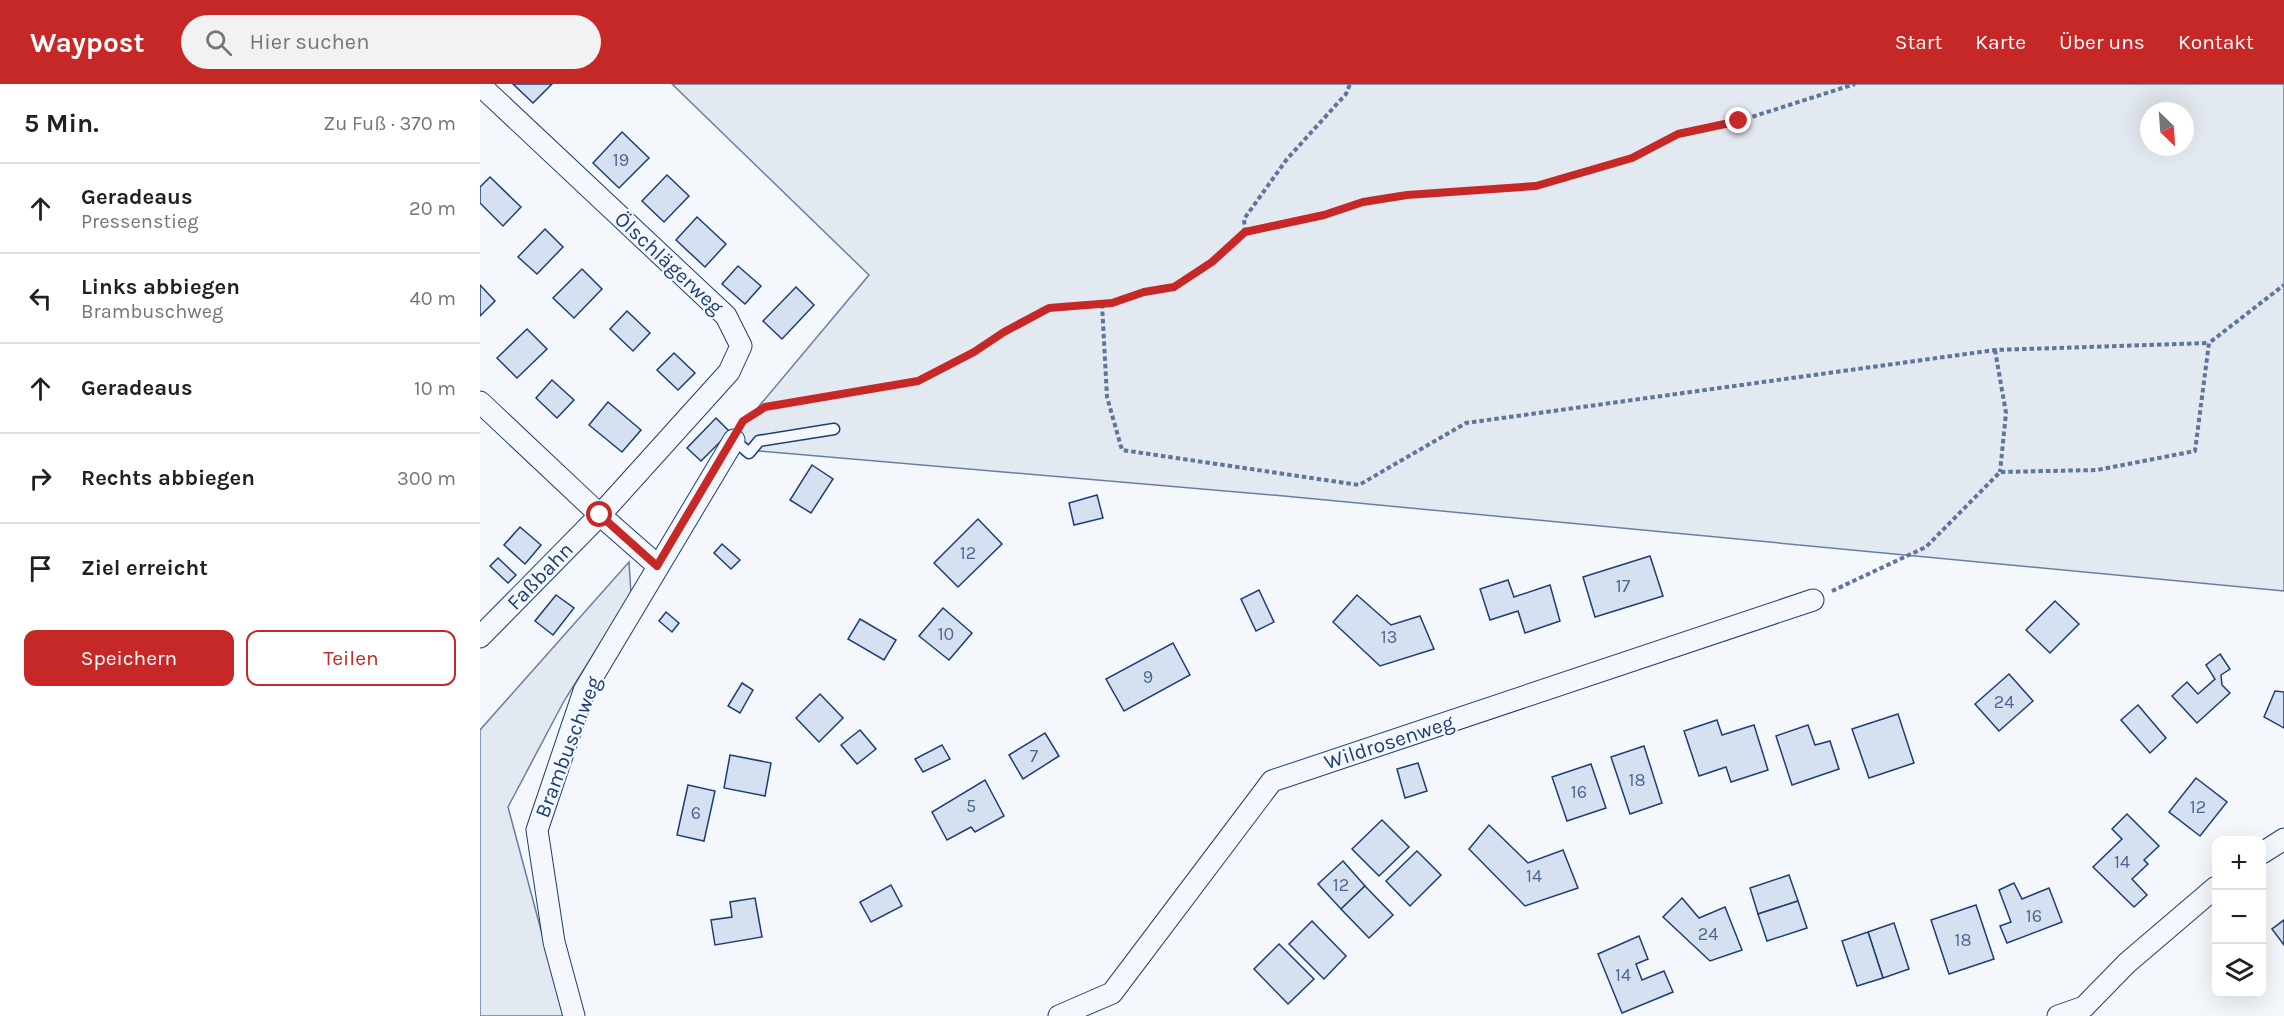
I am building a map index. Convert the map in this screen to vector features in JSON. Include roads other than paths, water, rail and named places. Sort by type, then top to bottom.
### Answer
[{"type":"street","name":"Ölschlägerweg","points":[[480,85],[726,316],[741,346],[729,372],[600,515]]},
{"type":"street","points":[[480,402],[657,566]]},
{"type":"street","name":"Brambuschweg","points":[[573,1016],[554,942],[537,831],[584,692],[734,440]]},
{"type":"street","name":"Faßbahn","points":[[480,637],[600,515]]},
{"type":"street","name":"Wildrosenweg","points":[[1059,1016],[1112,993],[1272,781],[1813,600]]},
{"type":"street","points":[[2266,850],[2284,839]]},
{"type":"street","points":[[2058,1016],[2084,1007],[2127,963],[2213,890]]},
{"type":"lane","points":[[734,440],[749,453],[759,441],[834,429]]}]
